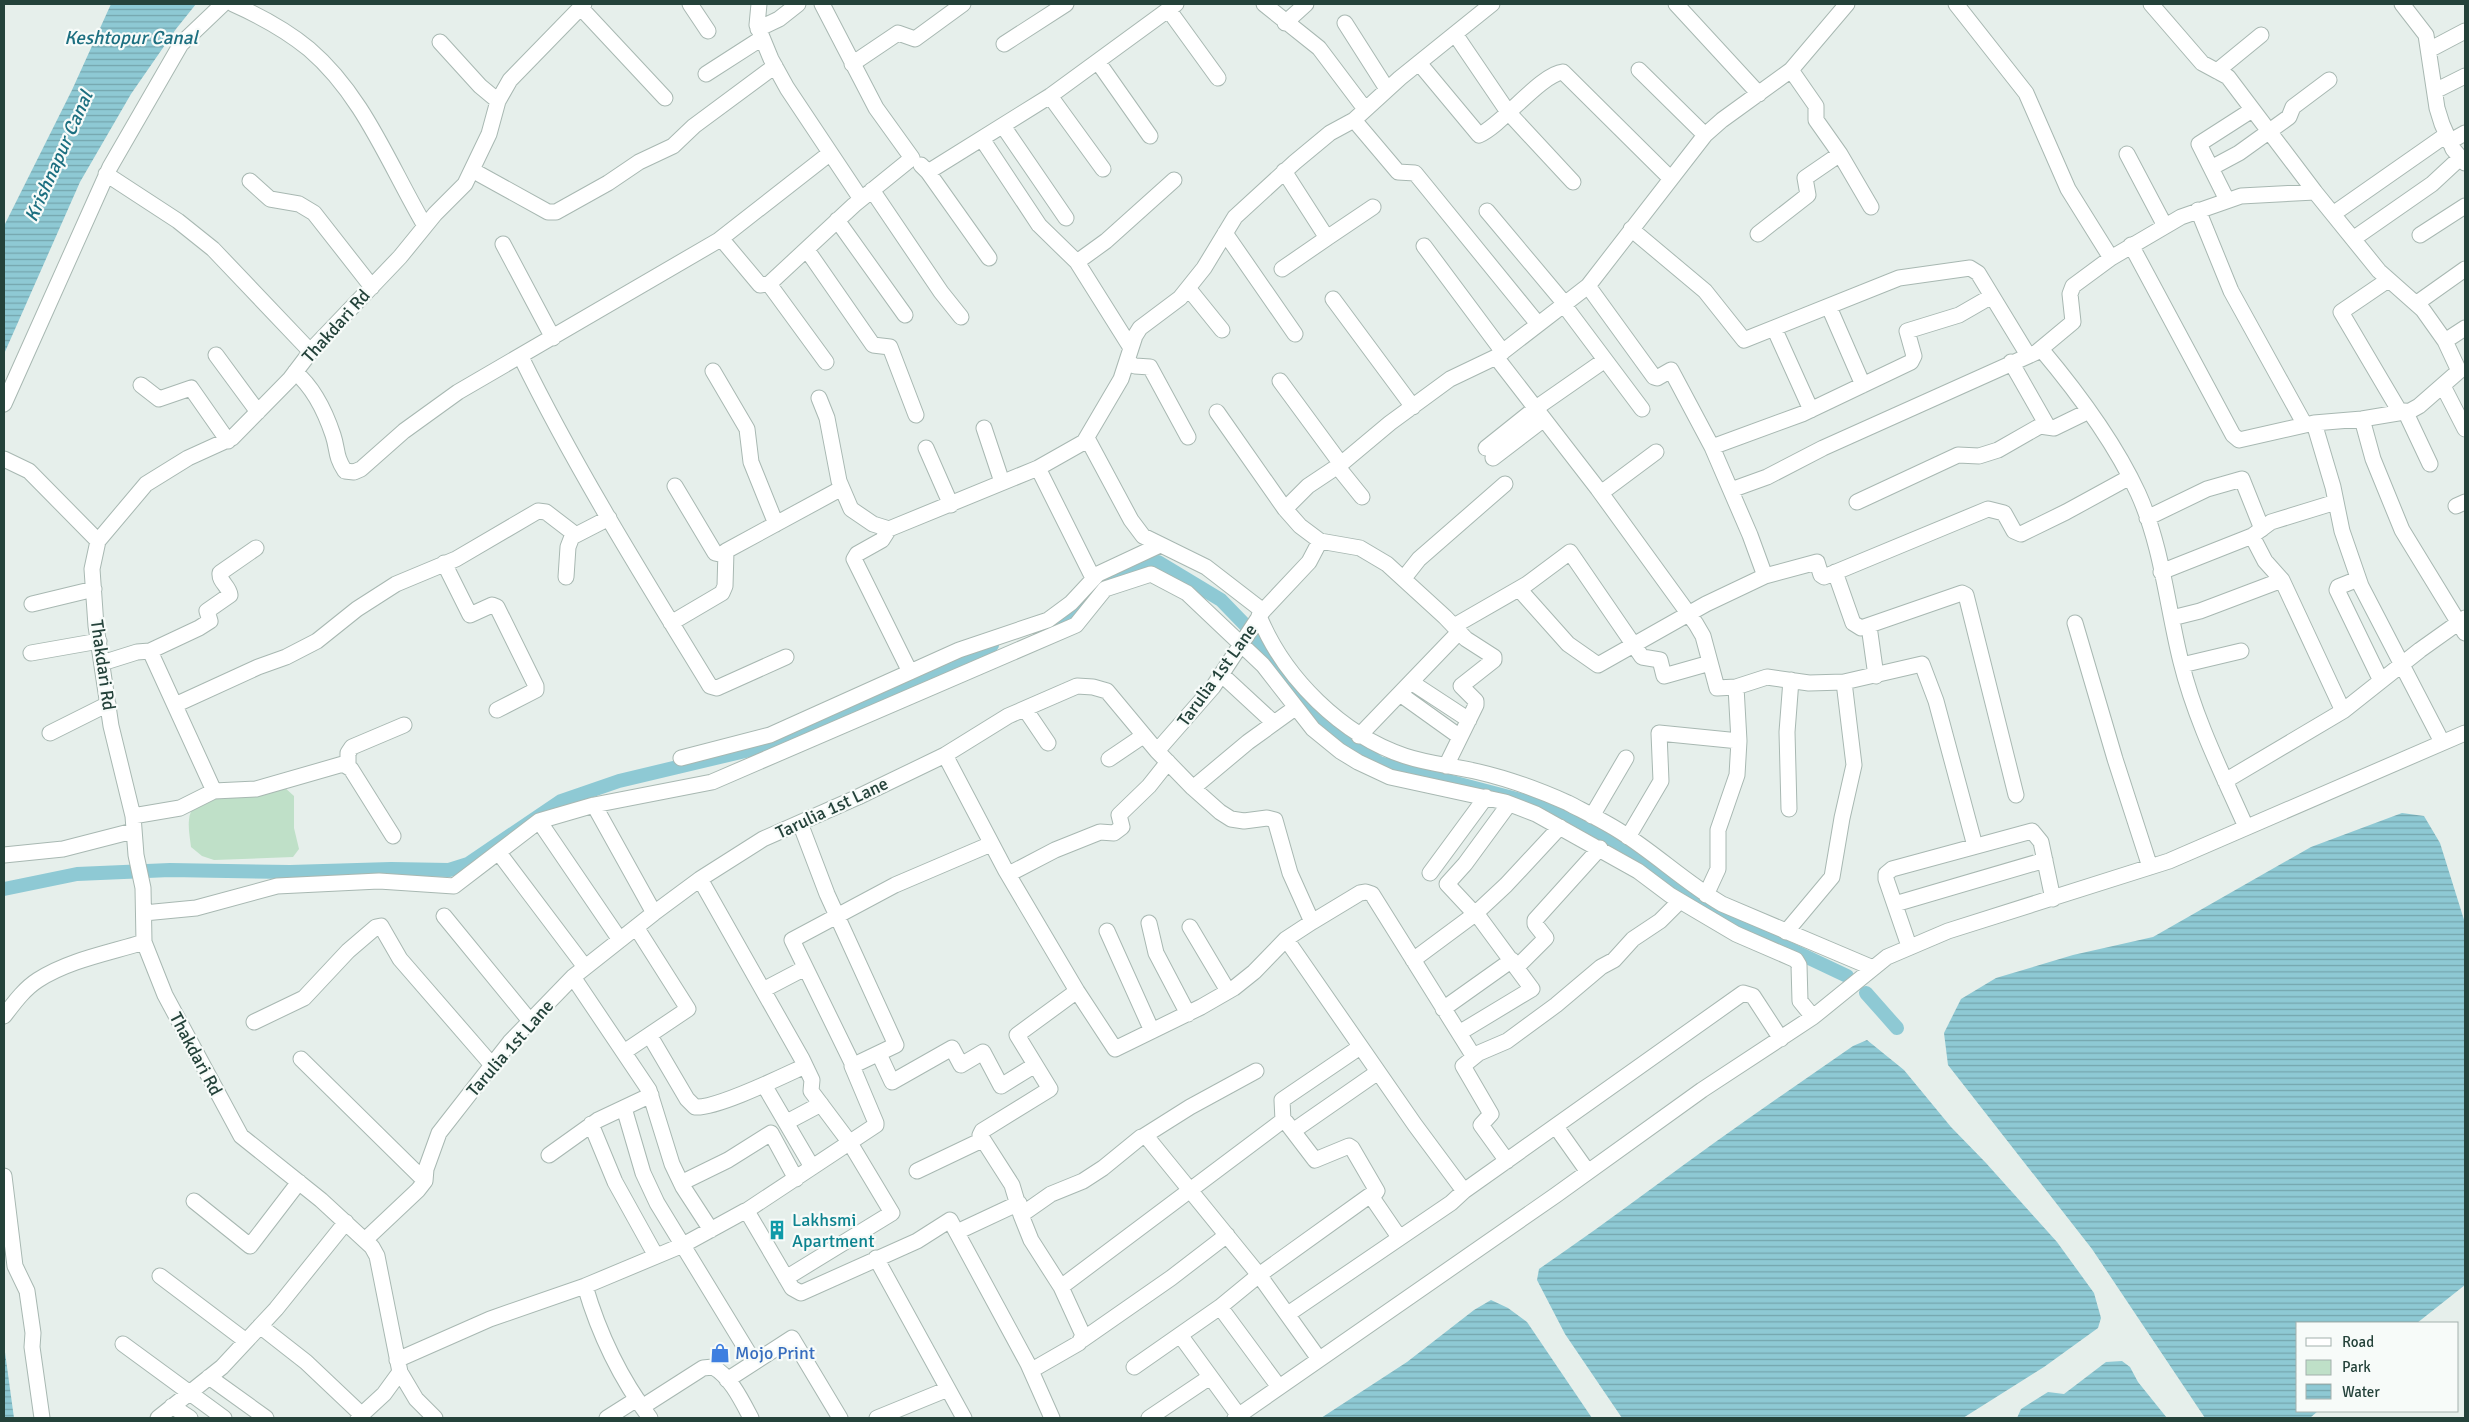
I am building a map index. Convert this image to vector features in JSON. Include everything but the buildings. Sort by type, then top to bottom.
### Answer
[{"type":"street","points":[[4,404],[106,174],[181,44],[223,4]]},
{"type":"street","points":[[234,4],[264,19],[308,48],[337,77],[370,123],[425,226]]},
{"type":"street","points":[[690,4],[708,31]]},
{"type":"street","points":[[759,4],[760,34],[775,66],[829,154],[866,195],[961,317]]},
{"type":"street","points":[[706,74],[798,4]]},
{"type":"street","points":[[822,4],[876,108],[901,139],[912,158],[928,172],[989,258]]},
{"type":"street","points":[[852,64],[898,33],[915,39],[963,4]]},
{"type":"street","points":[[1004,44],[1066,4]]},
{"type":"street","points":[[1264,4],[1284,23],[1319,48],[1365,109]]},
{"type":"street","points":[[1284,23],[1306,4]]},
{"type":"street","points":[[910,672],[854,559],[857,554],[882,540],[889,529],[1038,468],[1084,442],[1121,379],[1140,328],[1180,298],[1204,268],[1235,216],[1330,133],[1354,120],[1387,89],[1492,4]]},
{"type":"street","points":[[1676,4],[1759,94]]},
{"type":"street","points":[[1285,509],[1308,486],[1339,465],[1450,379],[1500,354],[1588,286],[1705,134],[1791,70],[1847,4]]},
{"type":"street","points":[[1956,4],[2026,93],[2068,190],[2111,258]]},
{"type":"street","points":[[2131,246],[2236,439],[2243,440],[2309,424],[2362,419],[2402,412],[2419,406],[2459,371],[2445,340],[2417,303],[2388,280],[2353,239],[2228,77],[2202,63],[2152,4]]},
{"type":"street","points":[[2353,239],[2463,160],[2448,139],[2437,108],[2426,35],[2406,5]]},
{"type":"street","points":[[576,7],[665,98]]},
{"type":"street","name":"Thakdari Rd","points":[[435,1418],[416,1399],[399,1366],[377,1256],[366,1239],[241,1136],[165,995],[144,942],[143,888],[136,855],[133,824],[108,704],[99,641],[92,569],[98,541],[146,484],[188,458],[228,441],[295,372],[311,352],[465,184],[489,134],[498,102],[510,80],[576,7]]},
{"type":"street","points":[[928,172],[1050,96],[1098,62],[1166,7],[1218,78]]},
{"type":"street","points":[[1345,23],[1387,89]]},
{"type":"street","points":[[2429,50],[2465,31]]},
{"type":"street","points":[[1455,34],[1508,112],[1573,182]]},
{"type":"street","points":[[2217,71],[2261,35]]},
{"type":"street","points":[[440,42],[480,86],[498,102]]},
{"type":"street","points":[[1098,62],[1150,136]]},
{"type":"street","points":[[1419,63],[1476,134],[1481,134],[1545,82],[1557,73],[1563,72],[1670,178]]},
{"type":"street","points":[[472,170],[548,212],[556,212],[608,183],[639,162],[673,146],[694,126],[775,66]]},
{"type":"street","points":[[1639,70],[1705,134]]},
{"type":"street","points":[[1791,70],[1816,106],[1816,120],[1840,154],[1871,207]]},
{"type":"street","points":[[2435,91],[2465,76]]},
{"type":"street","points":[[2210,168],[2239,153],[2291,116],[2293,107],[2329,80]]},
{"type":"street","points":[[1050,96],[1102,169]]},
{"type":"street","points":[[2228,200],[2199,144],[2252,110]]},
{"type":"street","points":[[1354,120],[1398,172],[1415,173],[1538,324]]},
{"type":"street","points":[[1003,126],[1066,218]]},
{"type":"street","points":[[2333,214],[2448,139],[2465,133]]},
{"type":"street","points":[[982,139],[1038,225],[1077,262],[1135,366],[1150,366],[1188,437]]},
{"type":"street","points":[[295,372],[304,380],[320,402],[333,436],[337,458],[345,471],[354,472],[361,469],[404,431],[458,392],[718,240],[829,154]]},
{"type":"street","points":[[1758,234],[1808,195],[1805,178],[1840,154]]},
{"type":"street","points":[[2127,154],[2165,226]]},
{"type":"street","points":[[718,240],[724,242],[760,285],[769,284],[837,220],[912,158]]},
{"type":"street","points":[[1284,172],[1327,238]]},
{"type":"street","points":[[106,174],[178,221],[213,249],[311,352]]},
{"type":"street","points":[[1077,262],[1106,241],[1174,180]]},
{"type":"street","points":[[250,181],[270,199],[299,204],[314,213],[372,287]]},
{"type":"street","points":[[1731,490],[1767,477],[1823,448],[2035,352],[2073,322],[2070,294],[2073,286],[2111,258],[2165,226],[2198,210],[2249,194],[2315,192]]},
{"type":"street","points":[[2420,235],[2465,206]]},
{"type":"street","points":[[1282,269],[1373,207]]},
{"type":"street","points":[[2198,210],[2231,291],[2309,424],[2336,502],[2342,531],[2358,579],[2442,742]]},
{"type":"street","points":[[1487,212],[1564,304],[1642,409]]},
{"type":"street","points":[[837,220],[905,315]]},
{"type":"street","points":[[1631,229],[1705,291],[1744,340],[1899,278],[1970,268],[1978,273],[1992,296],[2035,352],[2089,411],[2130,477],[2147,518],[2182,665],[2210,746],[2246,827]]},
{"type":"street","points":[[1225,233],[1295,334]]},
{"type":"street","points":[[503,244],[553,338]]},
{"type":"street","points":[[1424,246],[1540,413],[1690,614],[1703,636],[1717,688],[1736,687],[1767,677],[1809,683],[1844,682],[1876,676],[1920,664],[1924,667],[1936,702],[1975,846]]},
{"type":"street","points":[[807,250],[873,345],[890,347],[916,415]]},
{"type":"street","points":[[2417,303],[2465,269]]},
{"type":"street","points":[[2388,280],[2341,312],[2402,412],[2430,464]]},
{"type":"street","points":[[769,284],[826,362]]},
{"type":"street","points":[[1588,286],[1654,377],[1671,370],[1712,447],[1765,576]]},
{"type":"street","points":[[1188,288],[1222,330]]},
{"type":"street","points":[[1712,447],[1811,410],[1914,359],[1907,332],[1958,315],[1992,296]]},
{"type":"street","points":[[1333,299],[1413,407]]},
{"type":"street","points":[[1829,307],[1863,385]]},
{"type":"street","points":[[1774,328],[1811,410]]},
{"type":"street","points":[[2445,340],[2465,328]]},
{"type":"street","points":[[216,355],[258,412]]},
{"type":"street","points":[[520,357],[587,482],[710,686],[717,688],[786,657]]},
{"type":"street","points":[[1490,453],[1605,360]]},
{"type":"street","points":[[2011,362],[2048,427]]},
{"type":"street","points":[[714,371],[747,429],[753,468],[776,524]]},
{"type":"street","points":[[1280,381],[1362,496]]},
{"type":"street","points":[[141,385],[158,399],[191,388],[228,441]]},
{"type":"street","points":[[2443,386],[2465,429]]},
{"type":"street","points":[[819,398],[827,418],[839,482],[851,509],[873,524],[889,529]]},
{"type":"street","points":[[1857,502],[1958,455],[1979,456],[1998,450],[2040,426],[2054,428],[2089,411]]},
{"type":"street","points":[[1216,412],[1285,509],[1300,526],[1320,541],[1368,551],[1404,578],[1457,629],[1495,658],[1461,686],[1476,702],[1446,766]]},
{"type":"street","points":[[2225,781],[2343,711],[2401,664],[2463,624],[2402,530],[2373,459],[2362,419]]},
{"type":"street","points":[[984,428],[1002,482]]},
{"type":"street","points":[[1087,438],[1131,520],[1143,536],[1206,568],[1260,615],[1272,644],[1308,690],[1360,736],[1398,753],[1446,766],[1505,778],[1559,800],[1628,837],[1706,895],[1786,932],[1858,960],[1873,968]]},
{"type":"street","points":[[926,448],[951,505]]},
{"type":"street","points":[[1601,493],[1656,452]]},
{"type":"street","points":[[4,459],[29,471],[98,541]]},
{"type":"street","points":[[1038,468],[1093,578]]},
{"type":"street","points":[[1519,589],[1568,644],[1598,665],[1633,644],[1765,576],[1815,562],[1818,563],[1822,576],[1836,572],[1985,509],[2004,513],[2014,531],[2021,534],[2130,477]]},
{"type":"street","points":[[2147,518],[2206,489],[2240,478],[2244,481],[2265,560],[2282,580],[2343,711]]},
{"type":"street","points":[[1404,578],[1419,559],[1506,484]]},
{"type":"street","points":[[676,486],[715,553],[724,555]]},
{"type":"street","points":[[671,623],[722,593],[726,586],[724,555],[726,551],[842,488]]},
{"type":"street","points":[[2161,572],[2257,532],[2271,522],[2336,502]]},
{"type":"street","points":[[175,706],[258,667],[286,657],[317,641],[376,596],[396,584],[444,564],[538,511],[546,512],[576,535],[609,518]]},
{"type":"street","points":[[566,577],[568,547],[573,534]]},
{"type":"street","name":"Tarulia 1st Lane","points":[[425,1181],[426,1169],[440,1133],[492,1065],[530,1021],[585,967],[700,880],[763,839],[946,754],[1008,716],[1077,686],[1094,687],[1107,691],[1143,736],[1163,756],[1244,641],[1260,615],[1308,562],[1320,541]]},
{"type":"street","points":[[681,758],[770,735],[987,639],[1048,620],[1071,604],[1093,578],[1160,545]]},
{"type":"street","points":[[102,664],[138,652],[150,651],[210,621],[207,611],[230,595],[220,577],[220,573],[256,548]]},
{"type":"street","points":[[1360,736],[1411,682],[1457,629],[1571,553],[1642,657],[1660,660],[1664,676],[1710,663]]},
{"type":"street","points":[[444,564],[470,615],[492,605],[497,607],[536,686],[536,690],[497,710]]},
{"type":"street","points":[[1836,572],[1853,624],[1861,628],[1962,593],[1966,595],[2016,795]]},
{"type":"street","points":[[144,914],[196,908],[277,886],[379,881],[454,886],[539,821],[594,806],[712,782],[1076,625],[1105,589],[1151,574],[1187,593],[1244,641],[1295,708],[1319,734],[1358,762],[1390,777],[1486,797],[1509,804],[1600,848],[1638,871],[1680,901],[1736,934],[1796,960],[1799,965],[1800,1001],[1813,1017]]},
{"type":"street","points":[[2358,579],[2338,587],[2337,590],[2381,681]]},
{"type":"street","points":[[2172,618],[2200,611],[2282,580]]},
{"type":"street","points":[[32,604],[94,589]]},
{"type":"street","points":[[2075,623],[2150,867]]},
{"type":"street","points":[[1869,626],[1876,676]]},
{"type":"street","points":[[31,653],[99,641]]},
{"type":"street","points":[[150,651],[214,791]]},
{"type":"street","points":[[2182,665],[2240,651]]},
{"type":"street","points":[[1221,674],[1274,724]]},
{"type":"street","points":[[1789,809],[1787,732],[1791,680]]},
{"type":"street","points":[[1411,682],[1469,720]]},
{"type":"street","points":[[1786,932],[1832,877],[1842,818],[1854,765],[1844,682]]},
{"type":"street","points":[[1706,895],[1718,869],[1718,830],[1737,775],[1736,687]]},
{"type":"street","points":[[1400,694],[1460,737]]},
{"type":"street","points":[[50,733],[108,704]]},
{"type":"street","points":[[1193,788],[1295,708]]},
{"type":"street","points":[[1025,709],[1048,743]]},
{"type":"street","points":[[394,836],[348,765],[348,753],[352,747],[404,725]]},
{"type":"street","points":[[1628,837],[1660,782],[1658,733],[1738,741]]},
{"type":"street","points":[[1180,1335],[1237,1417],[1702,1090],[1813,1017],[1888,957],[1909,946],[1948,931],[2150,867],[2465,733]]},
{"type":"street","points":[[1109,759],[1143,736]]},
{"type":"street","points":[[946,754],[991,844],[1077,992],[1116,1048],[1188,1014],[1228,991],[1254,972],[1286,939],[1360,893],[1366,892],[1372,894],[1474,1057]]},
{"type":"street","points":[[1009,874],[1055,850],[1100,832],[1114,833],[1122,827],[1119,815],[1149,786],[1163,756],[1193,788],[1231,819],[1244,821],[1267,818],[1275,820],[1290,873],[1312,922]]},
{"type":"street","points":[[1592,816],[1626,758]]},
{"type":"street","points":[[4,855],[63,849],[180,808],[214,791],[256,789],[336,765],[348,765]]},
{"type":"street","points":[[1430,873],[1486,797]]},
{"type":"street","points":[[1459,1033],[1531,991],[1532,986],[1515,963],[1447,884],[1465,864],[1509,804]]},
{"type":"street","points":[[594,806],[654,913]]},
{"type":"street","points":[[539,821],[620,940]]},
{"type":"street","points":[[800,823],[815,865],[896,1043],[895,1046],[853,1065]]},
{"type":"street","points":[[1413,960],[1475,915],[1560,827]]},
{"type":"street","points":[[1909,946],[1886,879],[1886,874],[1889,871],[2032,830],[2041,842],[2053,899]]},
{"type":"street","points":[[260,1326],[294,1355],[306,1362],[360,1416],[384,1394],[399,1366],[490,1319],[585,1286],[683,1245],[746,1211],[796,1179],[876,1123],[852,1068],[853,1065],[791,940],[895,885],[991,844]]},
{"type":"street","points":[[1443,1009],[1515,963],[1546,938],[1535,924],[1535,920],[1600,848]]},
{"type":"street","points":[[499,853],[585,967]]},
{"type":"street","points":[[1895,904],[2045,860]]},
{"type":"street","points":[[700,880],[805,1066],[812,1080],[811,1091],[850,1143],[892,1213],[786,1278]]},
{"type":"street","points":[[1506,1160],[1480,1125],[1491,1114],[1463,1068],[1474,1057],[1507,1041],[1533,1023],[1601,967],[1614,960],[1633,939],[1660,921],[1680,901]]},
{"type":"street","points":[[444,916],[530,1021]]},
{"type":"street","points":[[1149,923],[1156,953],[1188,1014]]},
{"type":"street","points":[[254,1022],[304,998],[348,951],[376,927],[381,926],[400,959],[492,1065]]},
{"type":"street","points":[[624,1052],[688,1009],[636,927]]},
{"type":"street","points":[[1190,927],[1228,991]]},
{"type":"street","points":[[1107,931],[1152,1031]]},
{"type":"street","points":[[1286,939],[1360,1047],[1464,1191]]},
{"type":"street","points":[[4,1016],[19,996],[37,980],[71,964],[144,942]]},
{"type":"street","points":[[763,990],[805,968]]},
{"type":"street","points":[[573,977],[651,1095],[672,1164],[711,1230]]},
{"type":"street","points":[[1077,992],[1017,1034],[1050,1089],[980,1134],[982,1140],[1006,1175],[1040,1255],[1061,1287],[1083,1335],[1082,1340]]},
{"type":"street","points":[[1288,1314],[1399,1237],[1452,1203],[1464,1191],[1506,1160],[1743,994],[1753,996],[1781,1039]]},
{"type":"street","points":[[650,1036],[687,1099],[695,1107],[712,1104],[764,1085],[805,1066]]},
{"type":"street","points":[[1360,1047],[1282,1100],[1288,1126],[1315,1160],[1350,1146],[1377,1191],[1372,1198]]},
{"type":"street","points":[[879,1054],[892,1082],[952,1048],[961,1065],[982,1052],[1001,1086],[1035,1064]]},
{"type":"street","points":[[301,1059],[425,1181],[366,1239]]},
{"type":"street","points":[[642,1079],[666,1065]]},
{"type":"street","points":[[957,1232],[1019,1209],[1083,1181],[1144,1136],[1190,1107],[1256,1071]]},
{"type":"street","points":[[1061,1287],[1191,1190],[1288,1126],[1378,1072]]},
{"type":"street","points":[[764,1085],[812,1167]]},
{"type":"street","points":[[549,1155],[591,1124],[651,1095]]},
{"type":"street","points":[[787,1122],[821,1104]]},
{"type":"street","points":[[624,1108],[649,1188],[666,1220],[754,1362]]},
{"type":"street","points":[[591,1124],[615,1182],[656,1256]]},
{"type":"street","points":[[1559,1131],[1588,1172]]},
{"type":"street","points":[[682,1183],[728,1160],[771,1133],[796,1179]]},
{"type":"street","points":[[1144,1136],[1149,1137],[1259,1275],[1319,1359]]},
{"type":"street","points":[[918,1171],[982,1140]]},
{"type":"street","points":[[4,1176],[14,1266],[26,1291],[33,1333],[32,1347],[42,1418]]},
{"type":"street","points":[[194,1201],[250,1246],[299,1182]]},
{"type":"street","points":[[1134,1367],[1220,1307],[1259,1275],[1366,1197],[1372,1198],[1399,1237]]},
{"type":"street","points":[[746,1211],[792,1288],[801,1293],[917,1241],[948,1220],[952,1221],[1032,1370],[1052,1418]]},
{"type":"street","points":[[158,1418],[222,1367],[294,1288],[346,1222]]},
{"type":"street","points":[[1032,1370],[1082,1340],[1171,1278],[1227,1235]]},
{"type":"street","points":[[876,1258],[964,1418]]},
{"type":"street","points":[[160,1276],[246,1341]]},
{"type":"street","points":[[585,1286],[602,1337],[643,1408]]},
{"type":"street","points":[[1220,1307],[1279,1387]]},
{"type":"street","points":[[727,1380],[789,1339],[794,1340],[840,1418]]},
{"type":"street","points":[[123,1344],[224,1418]]},
{"type":"street","points":[[607,1418],[643,1408],[703,1368],[713,1367],[727,1380],[751,1418]]},
{"type":"street","points":[[209,1376],[266,1418]]},
{"type":"street","points":[[1149,1418],[1210,1377]]},
{"type":"street","points":[[878,1418],[948,1389]]},
{"type":"street","points":[[172,1406],[190,1418]]},
{"type":"green space","points":[[284,787],[294,796],[294,828],[299,849],[293,857],[214,860],[202,856],[191,847],[189,820],[193,809],[201,801],[229,792]]},
{"type":"water","name":"Keshtopur Canal","points":[[111,4],[196,4],[176,29],[131,94],[80,182],[4,354],[4,226],[72,90]]},
{"type":"water","points":[[2402,813],[2424,816],[2440,843],[2465,923],[2465,1285],[2418,1322],[2296,1322],[2296,1412],[2317,1412],[2310,1418],[2205,1418],[2092,1249],[1948,1065],[1944,1033],[1961,999],[1996,978],[2073,955],[2153,937],[2311,847]]},
{"type":"water","points":[[1867,1040],[1904,1070],[1951,1127],[2057,1242],[2094,1293],[2101,1318],[2098,1328],[2044,1367],[1963,1418],[1622,1418],[1565,1334],[1537,1280],[1539,1269],[1777,1099],[1853,1046]]},
{"type":"water","points":[[1491,1300],[1508,1308],[1527,1322],[1592,1418],[1321,1418],[1407,1362],[1474,1310]]},
{"type":"water","points":[[4,1345],[14,1418],[4,1418]]},
{"type":"water","points":[[2122,1361],[2130,1367],[2138,1382],[2167,1418],[2017,1418],[2021,1409],[2048,1392],[2064,1394],[2106,1362]]},
{"type":"waterway","points":[[1047,626],[1075,613],[1097,587],[1126,567],[1158,562],[1221,600],[1251,631],[1306,709],[1379,763],[1536,804],[1600,834],[1638,858],[1686,895],[1737,924],[1847,976]]},
{"type":"waterway","points":[[4,889],[77,874],[170,870],[290,872],[391,869],[449,870],[468,864],[561,801],[619,781],[766,746],[992,645]]},
{"type":"waterway","points":[[1866,993],[1897,1028]]},
{"type":"place","name":"Lakhsmi Apartment","points":[[777,1230]]},
{"type":"place","name":"Mojo Print","points":[[720,1353]]},
{"type":"water label","name":"Krishnapur Canal","points":[[58,156]]}]
